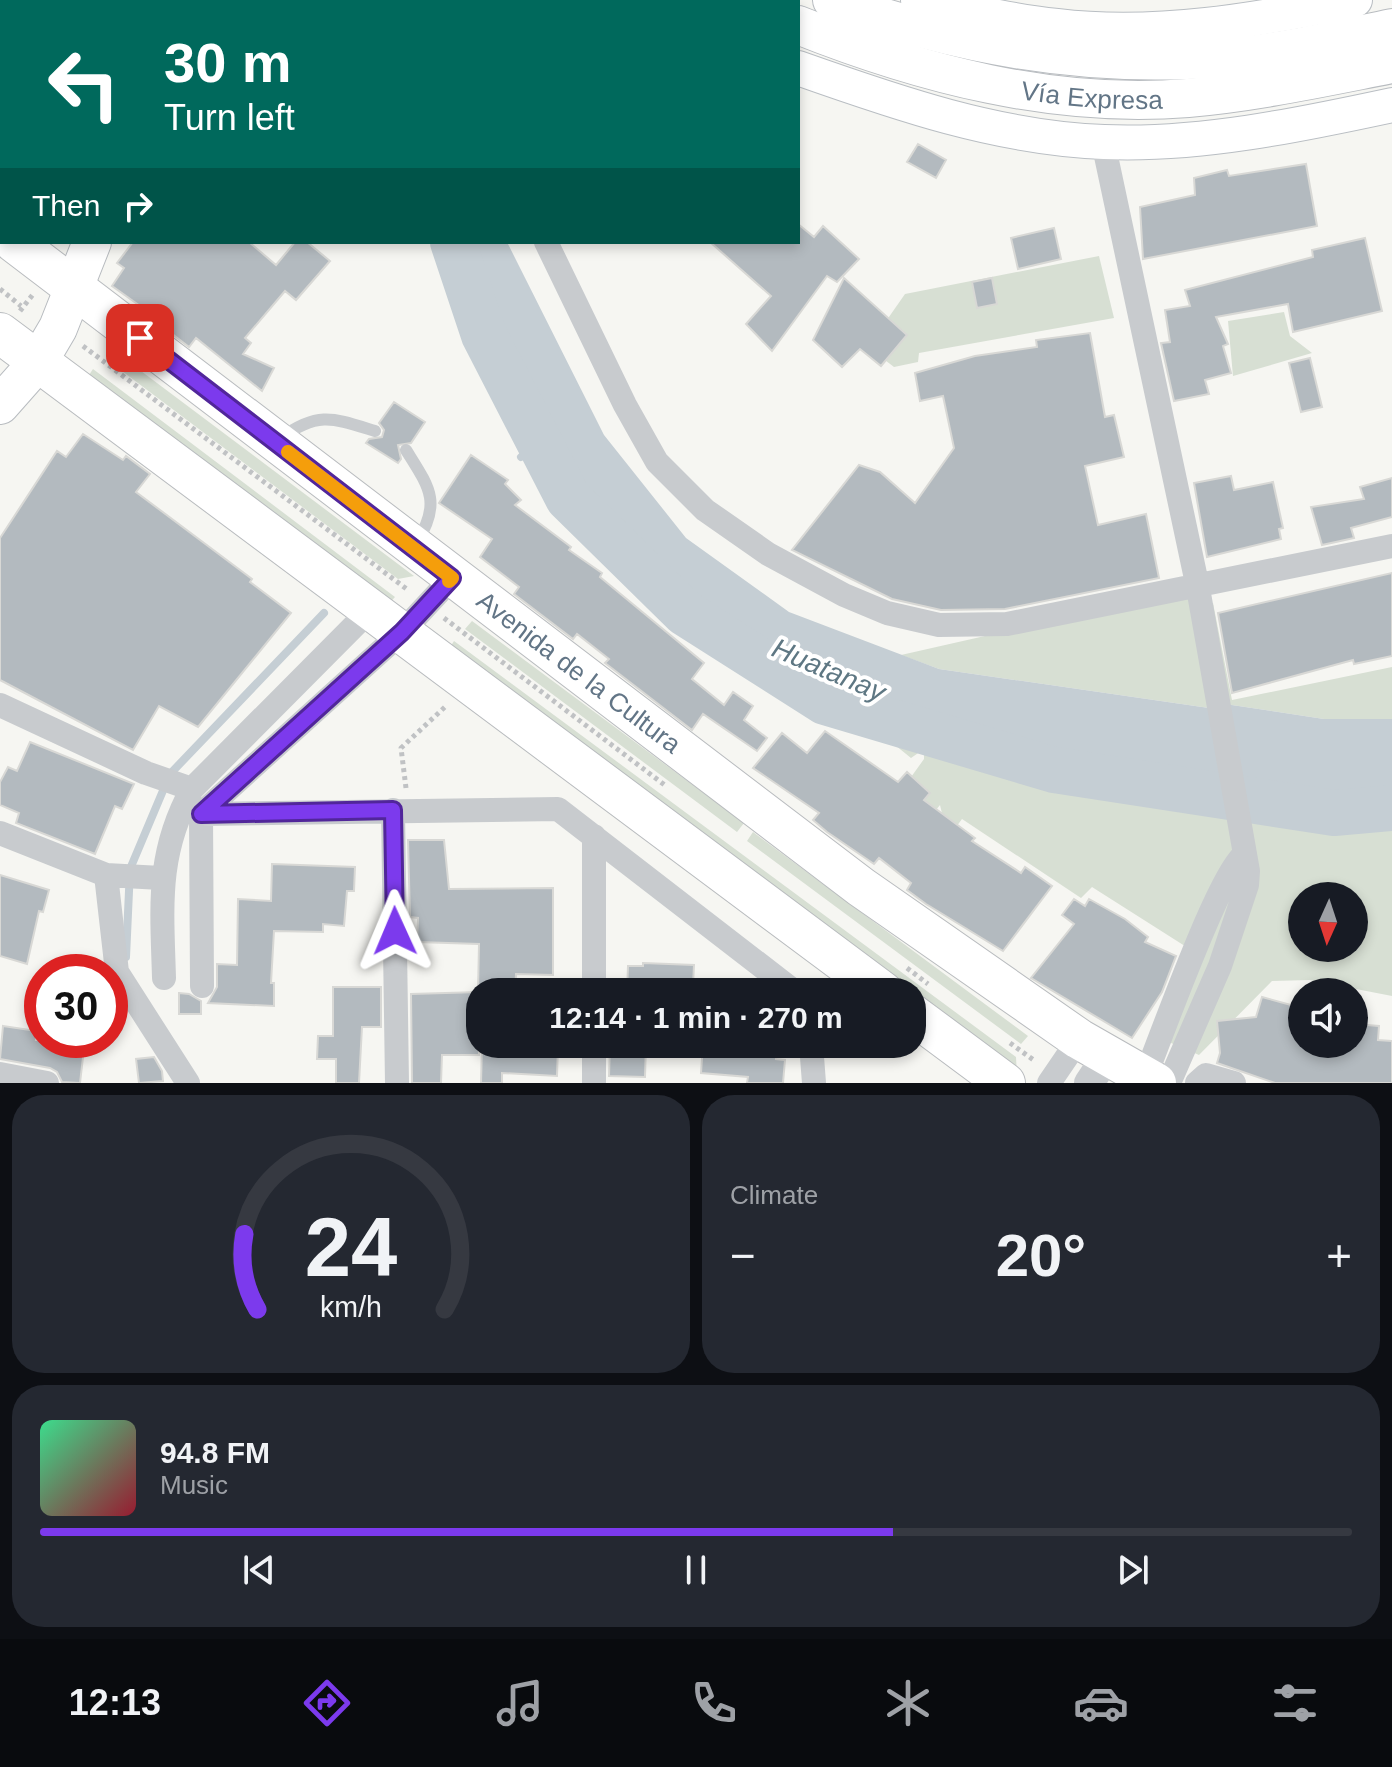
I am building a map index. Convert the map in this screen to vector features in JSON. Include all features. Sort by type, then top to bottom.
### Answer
[{"type":"highway","name":"Avenida de la Cultura","points":[[17,244],[414,548],[413,606],[470,683],[888,975]]},
{"type":"highway","name":"Avenida de la Cultura","points":[[8,325],[38,362],[73,388],[861,887],[1091,1059],[1156,1081]]},
{"type":"highway","points":[[926,1005],[1005,1083]]},
{"type":"main road","name":"Vía Expresa","points":[[832,0],[908,28],[1010,51],[1121,61],[1231,57],[1392,28]]},
{"type":"main road","points":[[918,0],[1059,27],[1142,29],[1235,21],[1355,0]]},
{"type":"main road","name":"Vía Expresa","points":[[800,26],[879,57],[989,84],[1090,98],[1187,98],[1392,64]]},
{"type":"main road","name":"Vía Expresa","points":[[800,69],[915,109],[1033,134],[1103,142],[1180,140],[1392,105]]},
{"type":"main road","points":[[0,405],[38,362],[58,328],[63,279],[90,244]]},
{"type":"street","points":[[1103,142],[1198,588],[1212,681],[1245,848],[1232,867],[1194,952],[1156,1081]]},
{"type":"street","points":[[547,244],[625,405],[657,462],[705,510],[768,554],[844,595],[887,613],[939,625],[1007,624],[1198,588],[1392,546]]},
{"type":"street","points":[[164,978],[158,878],[188,788],[413,606]]},
{"type":"street","points":[[202,986],[201,814],[413,606]]},
{"type":"street","points":[[0,705],[146,773],[188,788]]},
{"type":"street","points":[[201,814],[558,809],[777,978]]},
{"type":"street","points":[[397,1083],[401,810]]},
{"type":"street","points":[[0,833],[108,874],[158,878]]},
{"type":"street","points":[[594,836],[594,978]]},
{"type":"street","points":[[108,874],[117,972],[188,1083]]},
{"type":"street","points":[[594,1058],[594,1083]]},
{"type":"street","points":[[812,1058],[814,1083]]},
{"type":"street","points":[[1051,1079],[1091,1059]]},
{"type":"street","points":[[0,1074],[47,1083]]},
{"type":"street","points":[[1197,1083],[1206,1075],[1234,1083]]},
{"type":"lane","points":[[276,442],[304,421],[338,419],[375,431]]},
{"type":"lane","points":[[406,450],[430,488],[432,507],[427,527],[414,548]]},
{"type":"path","points":[[8,325],[63,279]]},
{"type":"path","points":[[0,289],[8,325]]},
{"type":"path","points":[[73,388],[117,320]]},
{"type":"path","points":[[8,325],[58,328],[413,606],[667,787]]},
{"type":"path","points":[[401,810],[401,748],[470,683]]},
{"type":"path","points":[[1000,1036],[1051,1079]]},
{"type":"shaded area","points":[[1099,256],[1114,318],[919,353],[918,362],[894,367],[868,347],[905,294]]},
{"type":"shaded area","points":[[1284,312],[1290,336],[1312,353],[1233,376],[1228,321]]},
{"type":"shaded area","points":[[113,350],[414,576],[398,579],[106,359]]},
{"type":"shaded area","points":[[93,369],[395,597],[385,608],[85,381]]},
{"type":"shaded area","points":[[1198,588],[1209,708],[939,669],[901,655]]},
{"type":"shaded area","points":[[1213,603],[1232,700],[1392,667],[1392,719],[1324,719],[1225,704],[1203,606]]},
{"type":"shaded area","points":[[472,621],[744,823],[737,832],[465,629]]},
{"type":"shaded area","points":[[454,641],[909,978],[883,978],[445,655]]},
{"type":"shaded area","points":[[853,711],[1054,770],[1342,812],[1392,809],[1392,996],[1368,991],[1368,978],[1288,978],[1288,981],[1272,981],[1199,1055],[1157,1037],[1188,948],[1092,887],[1081,898],[962,819],[948,838],[940,805],[927,821],[896,798],[924,759],[924,749],[911,758]]},
{"type":"shaded area","points":[[753,832],[1028,1036],[1021,1044],[747,841]]},
{"type":"shaded area","points":[[926,990],[1016,1057],[1017,1076],[926,1009]]},
{"type":"water","name":"Huatanay","points":[[454,244],[508,244],[604,435],[686,538],[789,612],[939,669],[1209,708],[1225,704],[1324,719],[1392,719],[1392,808],[1334,813],[1054,770],[825,702],[685,613],[568,498],[484,335]]},
{"type":"building","points":[[918,144],[946,160],[936,178],[907,162]]},
{"type":"building","points":[[1306,164],[1317,226],[1143,259],[1140,207],[1195,195],[1194,178],[1227,170],[1229,176]]},
{"type":"building","points":[[800,226],[814,237],[823,226],[859,259],[837,282],[827,276],[772,351],[746,324],[771,296],[712,244],[800,244]]},
{"type":"building","points":[[1054,228],[1061,259],[1018,269],[1011,238]]},
{"type":"building","points":[[1365,238],[1382,311],[1293,332],[1288,304],[1216,317],[1228,344],[1223,346],[1231,373],[1205,380],[1209,394],[1174,401],[1161,343],[1170,342],[1165,310],[1190,306],[1185,290],[1313,257],[1312,250]]},
{"type":"building","points":[[131,244],[251,244],[276,265],[293,244],[309,244],[330,261],[296,300],[285,291],[245,338],[251,343],[243,354],[274,368],[262,391],[196,338],[189,347],[162,326],[164,323],[112,286],[124,268],[117,263]]},
{"type":"building","points":[[844,278],[907,335],[881,366],[860,349],[842,367],[813,340]]},
{"type":"building","points":[[992,278],[997,304],[977,308],[972,282]]},
{"type":"building","points":[[1090,333],[1105,417],[1114,415],[1124,457],[1085,466],[1098,525],[1146,514],[1159,578],[1005,609],[941,610],[892,599],[792,550],[859,465],[880,472],[915,503],[954,448],[943,396],[920,401],[915,373],[975,356],[1037,347],[1036,340]]},
{"type":"building","points":[[1310,358],[1322,407],[1301,412],[1289,363]]},
{"type":"building","points":[[394,402],[425,422],[411,443],[398,445],[401,459],[398,463],[366,443],[369,439],[382,437],[384,430],[379,423]]},
{"type":"building","points":[[83,434],[123,460],[126,456],[150,474],[136,492],[252,579],[250,582],[291,613],[198,727],[159,706],[133,750],[0,680],[0,538],[57,451],[66,457]]},
{"type":"building","points":[[471,455],[508,480],[505,484],[521,500],[515,505],[571,547],[569,550],[602,573],[600,577],[704,663],[692,679],[724,705],[733,692],[753,706],[744,720],[767,738],[757,751],[703,714],[692,730],[605,663],[609,659],[577,634],[573,639],[514,594],[519,587],[480,557],[492,539],[439,503]]},
{"type":"building","points":[[1231,476],[1234,490],[1273,482],[1283,528],[1279,529],[1281,539],[1207,557],[1194,483]]},
{"type":"building","points":[[1392,478],[1392,517],[1351,528],[1354,538],[1322,545],[1311,507],[1364,499],[1360,487]]},
{"type":"building","points":[[1392,573],[1392,656],[1354,664],[1353,660],[1232,693],[1218,613]]},
{"type":"building","points":[[825,731],[898,782],[907,772],[930,793],[924,800],[975,838],[972,841],[1021,873],[1025,867],[1052,886],[1003,951],[907,890],[911,883],[879,858],[874,864],[827,832],[813,820],[819,813],[753,768],[782,733],[807,753]]},
{"type":"building","points":[[30,742],[134,784],[122,809],[115,806],[95,854],[16,823],[19,813],[0,805],[0,782],[8,767],[17,771]]},
{"type":"building","points":[[408,840],[444,840],[449,889],[553,888],[553,975],[516,974],[516,978],[478,978],[479,944],[417,942],[418,918],[410,917]]},
{"type":"building","points":[[272,864],[355,867],[354,891],[347,891],[344,926],[323,924],[323,932],[274,931],[271,983],[274,983],[274,1006],[208,1003],[217,987],[217,964],[237,965],[238,899],[271,901]]},
{"type":"building","points":[[0,875],[49,890],[43,912],[39,911],[29,954],[24,954],[24,963],[0,956]]},
{"type":"building","points":[[1074,899],[1085,906],[1089,899],[1125,919],[1148,937],[1145,942],[1176,956],[1162,992],[1132,1038],[1031,978],[1074,924],[1062,915]]},
{"type":"building","points":[[643,963],[694,965],[693,978],[628,978],[628,966],[643,966]]},
{"type":"building","points":[[333,987],[381,987],[381,1027],[362,1027],[359,1083],[336,1083],[336,1059],[317,1059],[318,1036],[333,1036]]},
{"type":"building","points":[[466,992],[466,1055],[442,1055],[441,1083],[412,1083],[411,994]]},
{"type":"building","points":[[179,993],[189,994],[201,1001],[201,1014],[179,1014]]},
{"type":"building","points":[[1262,997],[1288,1004],[1288,1058],[1368,1058],[1368,1025],[1379,1026],[1378,1040],[1392,1041],[1392,1083],[1275,1083],[1217,1063],[1220,1053],[1217,1021],[1256,1017]]},
{"type":"building","points":[[3,1026],[24,1029],[24,1058],[83,1058],[80,1083],[62,1082],[57,1072],[50,1068],[0,1059]]},
{"type":"building","points":[[154,1057],[162,1071],[163,1081],[139,1083],[136,1059]]},
{"type":"building","points":[[482,1058],[558,1058],[557,1076],[502,1073],[502,1083],[481,1083]]},
{"type":"building","points":[[610,1058],[646,1058],[645,1077],[609,1076]]},
{"type":"building","points":[[702,1058],[785,1060],[783,1083],[747,1083],[748,1077],[701,1073]]},
{"type":"waterway","name":"Huatanay","points":[[454,244],[484,335],[568,498],[685,613],[825,702],[1054,770],[1334,813],[1392,808]]},
{"type":"waterway","points":[[521,457],[546,437]]},
{"type":"waterway","points":[[126,954],[130,869],[170,774],[324,613]]},
{"type":"slow traffic","points":[[288,452],[452,578],[449,581]]},
{"type":"route","points":[[140,338],[452,578],[402,632],[201,814],[393,810],[395,931]]}]
